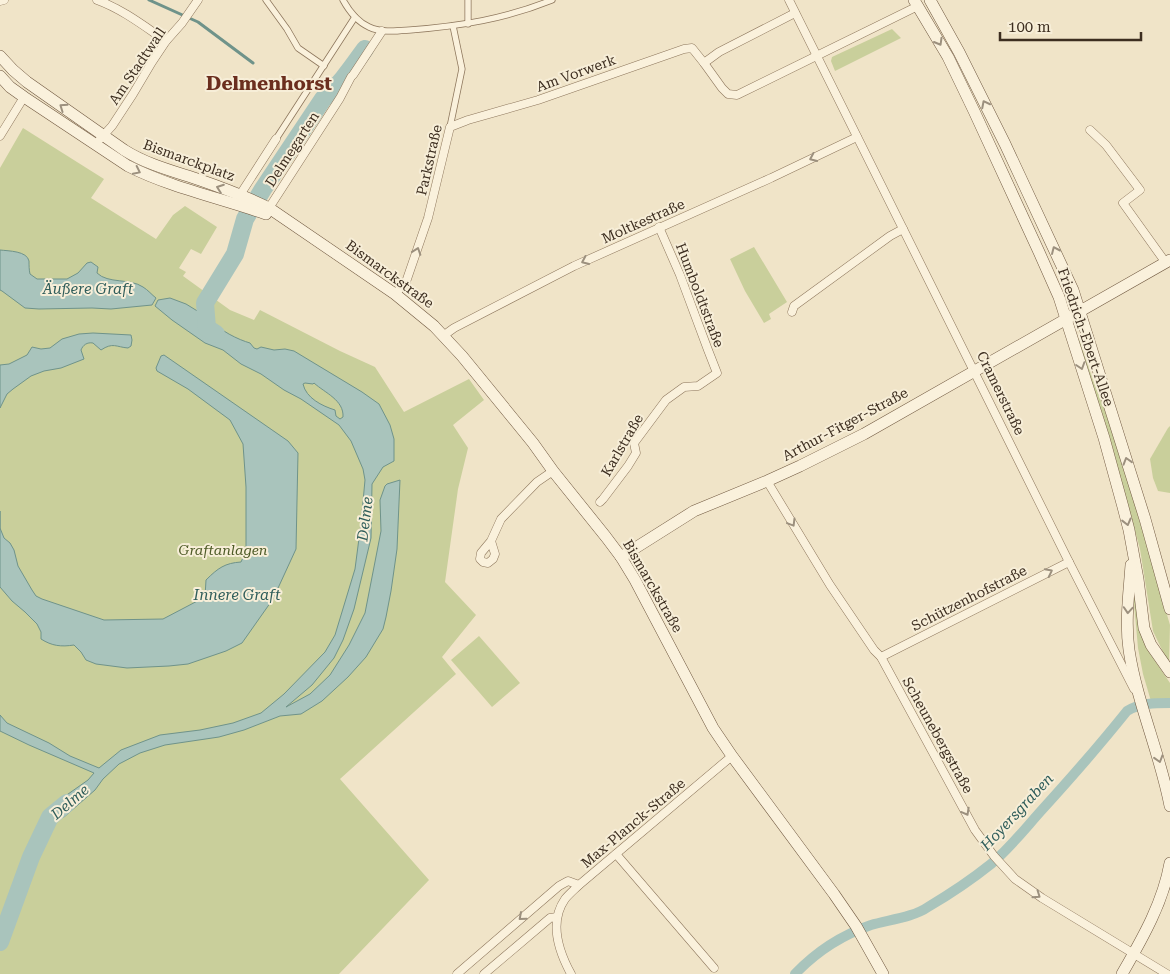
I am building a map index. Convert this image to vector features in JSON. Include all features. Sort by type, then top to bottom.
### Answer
[{"type":"main road","name":"Friedrich-Ebert-Allee","points":[[930,0],[1024,183],[1072,290],[1142,510],[1170,609]]},
{"type":"main road","name":"Friedrich-Ebert-Allee","points":[[916,3],[948,57],[992,148],[1055,288],[1104,438],[1123,507],[1132,544],[1144,628],[1151,645],[1170,672]]},
{"type":"main road","points":[[0,56],[27,82],[99,140]]},
{"type":"main road","points":[[0,76],[24,97],[99,140]]},
{"type":"main road","name":"Bismarckplatz","points":[[99,140],[122,163],[146,175],[182,188],[242,201]]},
{"type":"main road","name":"Bismarckstraße","points":[[242,201],[264,208],[293,225],[396,294],[434,326],[480,377],[621,558],[635,580],[713,728],[834,894],[883,974]]},
{"type":"main road","name":"Arthur-Fitger-Straße","points":[[621,558],[694,511],[767,481],[858,436],[1168,261]]},
{"type":"main road","points":[[1132,544],[1128,632],[1129,650],[1141,703]]},
{"type":"main road","name":"Cramerstraße","points":[[1141,703],[1166,781],[1170,806]]},
{"type":"main road","points":[[1122,974],[1157,908],[1170,863]]},
{"type":"street","points":[[0,1],[4,0]]},
{"type":"street","points":[[97,0],[131,17],[166,41]]},
{"type":"street","name":"Am Stadtwall","points":[[99,140],[112,126],[166,41],[191,12],[198,0]]},
{"type":"street","points":[[343,0],[355,17],[368,27],[382,31],[468,24],[515,14],[552,0]]},
{"type":"street","points":[[468,0],[468,24]]},
{"type":"street","name":"Cramerstraße","points":[[789,0],[1068,562],[1141,703]]},
{"type":"street","points":[[267,2],[298,48],[324,66]]},
{"type":"street","name":"Am Vorwerk","points":[[450,127],[538,100],[684,49],[692,48],[722,88],[728,94],[737,95],[818,56],[916,3]]},
{"type":"street","points":[[704,63],[719,52],[795,13]]},
{"type":"street","points":[[242,201],[276,139],[355,17]]},
{"type":"street","name":"Parkstraße","points":[[396,294],[406,282],[428,218],[450,127],[462,69],[453,26]]},
{"type":"street","name":"Delmegarten","points":[[264,208],[340,98],[352,76],[382,31]]},
{"type":"street","points":[[0,136],[24,97]]},
{"type":"street","points":[[1090,130],[1106,145],[1140,190],[1123,203],[1168,261]]},
{"type":"street","name":"Moltkestraße","points":[[443,336],[454,328],[574,266],[771,178],[857,137]]},
{"type":"street","name":"Humboldtstraße","points":[[659,227],[680,275],[717,373]]},
{"type":"street","points":[[792,312],[794,306],[890,236],[903,229]]},
{"type":"street","name":"Karlstraße","points":[[600,502],[628,466],[636,453],[634,443],[666,400],[684,387],[698,386],[717,373]]},
{"type":"street","points":[[490,541],[501,519],[537,482],[553,471]]},
{"type":"street","name":"Scheunebergstraße","points":[[767,481],[830,585],[874,650],[881,657],[976,830],[994,856],[1015,879],[1042,898],[1167,974]]},
{"type":"street","name":"Schützenhofstraße","points":[[881,657],[1068,562]]},
{"type":"street","name":"Max-Planck-Straße","points":[[457,974],[559,886],[568,881],[580,885],[732,756]]},
{"type":"street","points":[[616,854],[714,968]]},
{"type":"street","points":[[571,974],[558,945],[557,917],[565,899],[580,885]]},
{"type":"street","points":[[484,974],[550,918],[557,917]]},
{"type":"green space","points":[[892,29],[901,38],[835,71],[831,61],[832,57]]},
{"type":"green space","name":"Graftanlagen","points":[[23,128],[104,179],[91,198],[156,239],[173,215],[185,206],[217,227],[201,254],[191,249],[179,268],[186,272],[183,276],[230,310],[254,320],[260,310],[375,367],[404,412],[469,379],[484,400],[453,425],[468,448],[458,489],[445,582],[476,615],[442,657],[456,674],[340,779],[429,880],[339,974],[0,974],[0,168]]},
{"type":"green space","points":[[754,247],[787,302],[769,314],[771,319],[764,323],[745,291],[730,259]]},
{"type":"green space","points":[[1077,339],[1079,339],[1105,410],[1170,625],[1169,662],[1153,631],[1140,549],[1108,432]]},
{"type":"green space","points":[[1170,426],[1170,493],[1158,491],[1153,478],[1150,459]]},
{"type":"green space","points":[[1133,592],[1135,592],[1143,639],[1149,652],[1170,683],[1170,708],[1153,708],[1138,648]]},
{"type":"green space","points":[[479,636],[520,683],[492,707],[451,660]]},
{"type":"water","name":"Äußere Graft","points":[[0,250],[25,255],[29,261],[30,274],[37,279],[67,279],[91,262],[98,267],[97,273],[107,279],[138,284],[156,298],[152,305],[111,309],[25,308],[0,290]]},
{"type":"water","points":[[170,298],[186,304],[212,320],[224,331],[250,343],[254,348],[261,347],[294,351],[379,404],[390,425],[394,439],[394,461],[383,467],[372,484],[371,538],[354,609],[343,640],[334,658],[312,685],[286,707],[310,694],[330,675],[349,645],[365,613],[381,531],[380,500],[387,484],[400,480],[397,549],[386,617],[383,629],[366,657],[322,701],[301,714],[280,716],[244,730],[219,737],[165,745],[140,753],[119,764],[103,779],[95,790],[64,817],[50,817],[47,813],[61,799],[88,780],[94,773],[0,731],[0,715],[7,723],[49,743],[70,756],[99,768],[121,750],[160,735],[200,730],[233,723],[261,713],[284,694],[325,652],[335,635],[355,569],[365,480],[363,469],[351,441],[339,425],[301,399],[241,364],[223,350],[205,343],[172,320],[155,306],[158,300]],"holes":[[[303,384],[313,384],[337,401],[343,417],[340,419],[336,416],[335,410],[320,404],[307,393]]]},
{"type":"water","points":[[79,334],[131,335],[131,346],[128,348],[112,346],[101,350],[93,343],[87,343],[81,350],[84,359],[61,368],[31,376],[7,394],[0,408],[0,365],[9,364],[27,355],[32,347],[50,348],[62,339]]},
{"type":"water","name":"Innere Graft","points":[[164,355],[288,441],[298,453],[296,549],[273,599],[242,643],[226,651],[188,664],[127,668],[96,664],[86,660],[74,645],[57,645],[41,639],[41,632],[37,624],[0,587],[0,528],[4,538],[14,550],[18,566],[36,596],[104,620],[163,619],[205,597],[206,580],[218,569],[241,562],[246,551],[246,487],[243,444],[230,420],[188,389],[157,371],[156,368],[161,356]]},
{"type":"waterway","points":[[149,0],[198,22],[253,63]]},
{"type":"waterway","name":"Delme","points":[[216,334],[207,328],[205,303],[235,254],[245,219],[323,99],[340,82],[365,49]]},
{"type":"waterway","name":"Hoyersgraben","points":[[795,974],[811,959],[839,939],[871,925],[908,916],[922,910],[976,876],[998,858],[1016,839],[1127,711],[1142,705],[1170,703]]},
{"type":"waterway","name":"Delme","points":[[0,942],[31,857],[50,817],[67,803]]},
{"type":"district","name":"Delmenhorst","points":[[269,83]]}]
